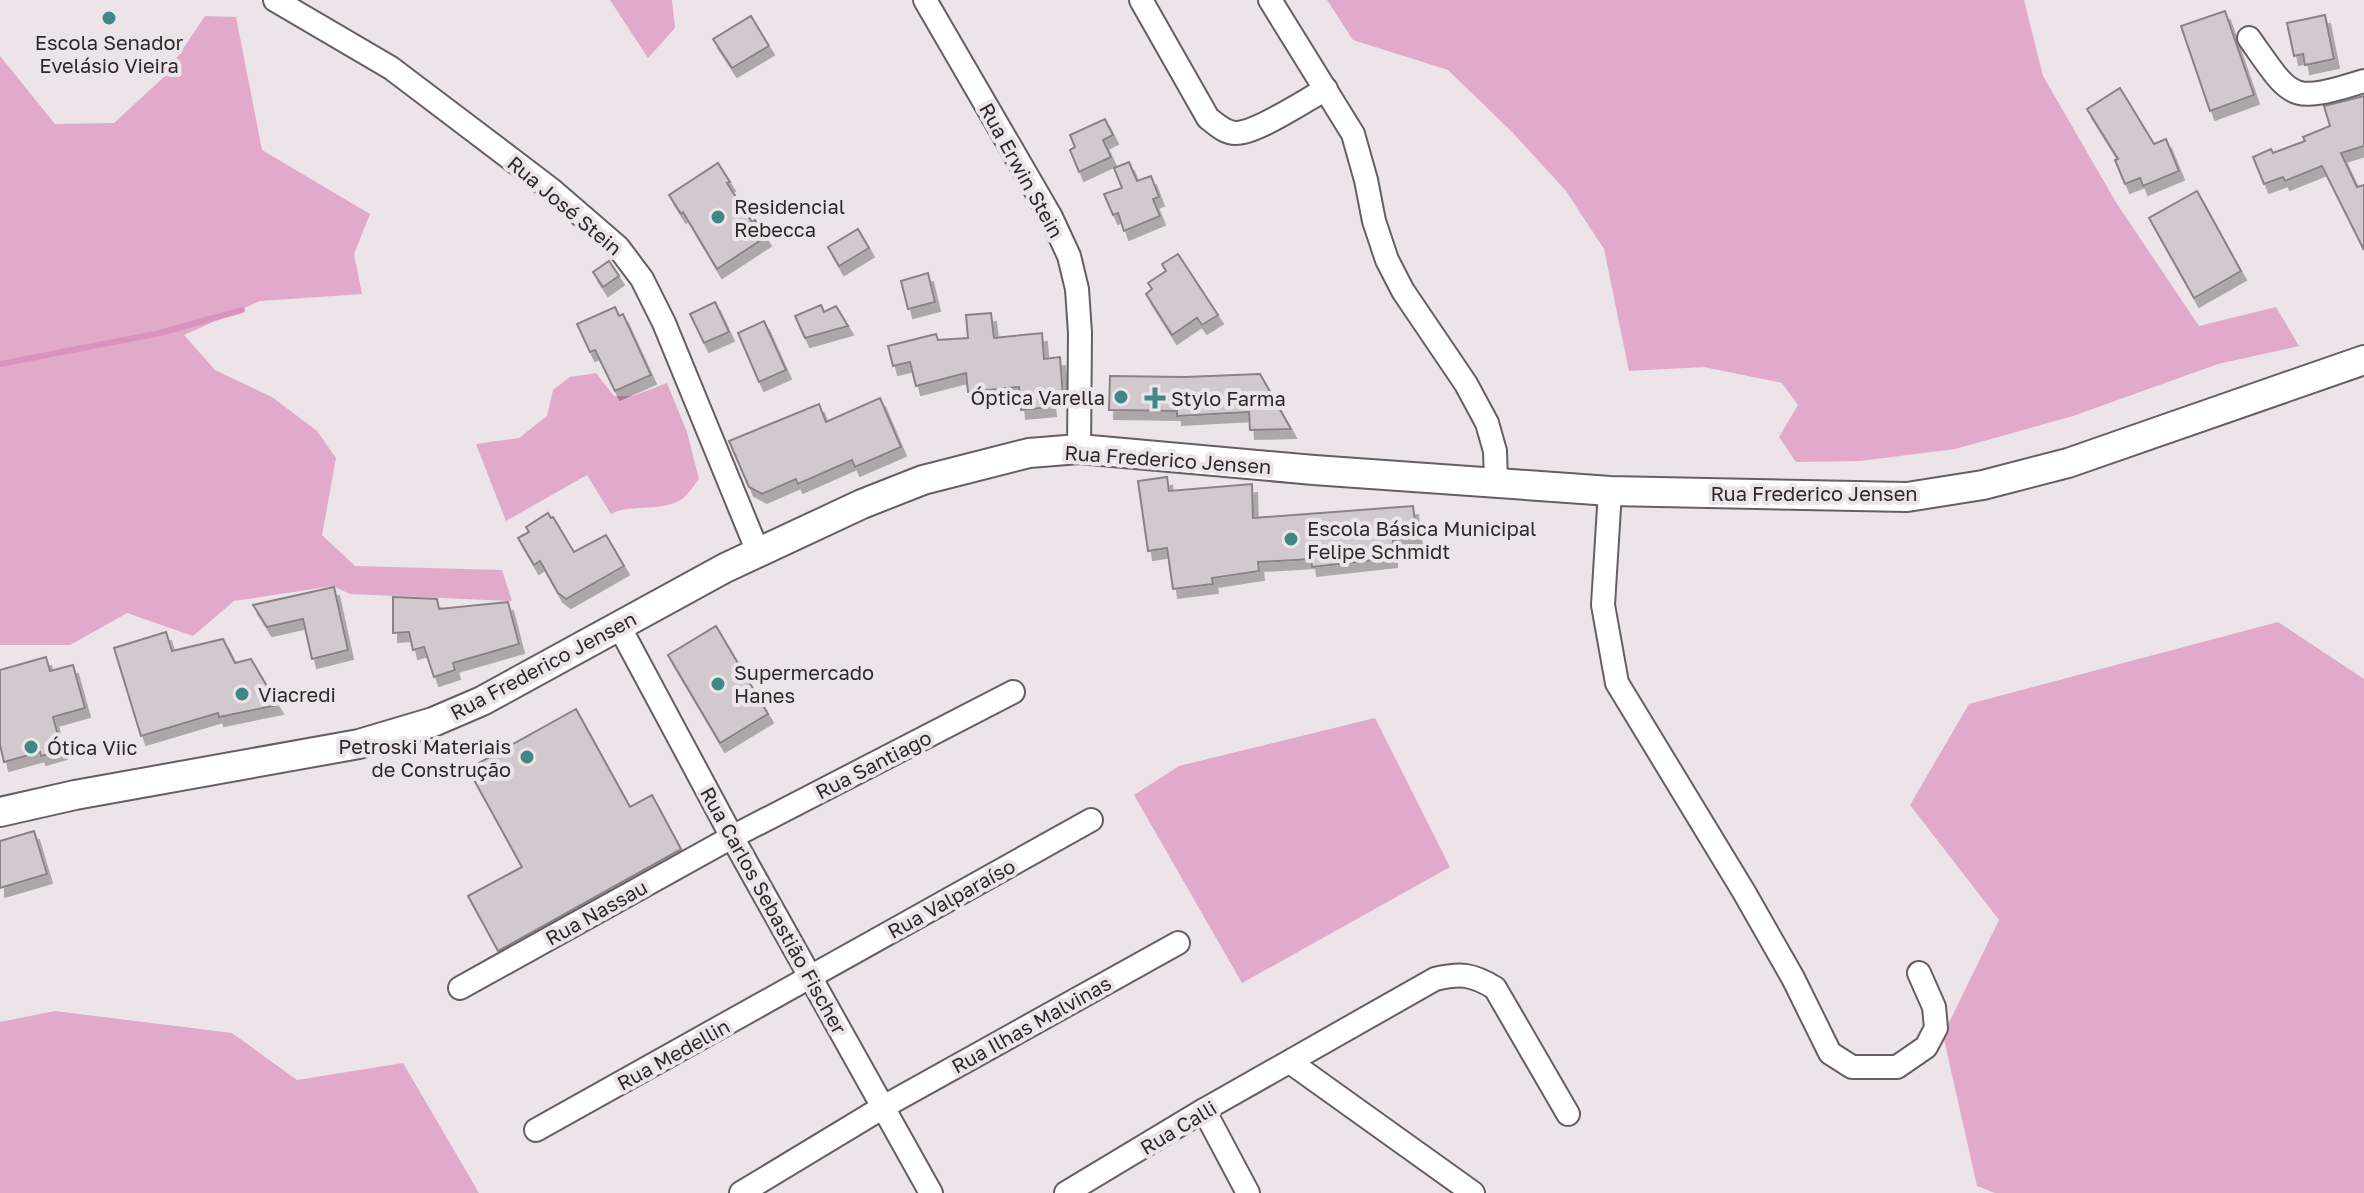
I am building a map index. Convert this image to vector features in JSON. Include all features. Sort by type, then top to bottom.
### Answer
[{"type":"main road","name":"Rua Frederico Jensen","points":[[6,812],[359,744],[433,722],[482,701],[758,552],[862,504],[923,480],[1029,453],[1079,449],[1610,491],[1886,498],[1970,487],[2068,463],[2364,360]]},
{"type":"street","name":"Rua José Stein","points":[[275,0],[391,68],[552,190],[618,247],[642,279],[664,323],[758,552]]},
{"type":"street","name":"Rua Erwin Stein","points":[[925,0],[1051,217],[1069,256],[1077,289],[1080,333],[1079,449]]},
{"type":"street","points":[[1141,0],[1208,118],[1224,131],[1236,133],[1253,129],[1326,89]]},
{"type":"street","points":[[1270,0],[1353,134],[1387,260],[1403,291],[1466,384],[1487,423],[1495,451],[1496,483]]},
{"type":"street","points":[[2249,38],[2281,83],[2297,94],[2317,95],[2364,81]]},
{"type":"street","points":[[1610,491],[1603,605],[1617,683],[1744,892],[1793,978],[1830,1053],[1852,1067],[1897,1067],[1926,1047],[1936,1028],[1934,1007],[1919,973]]},
{"type":"street","name":"Rua Carlos Sebastião Fischer","points":[[619,626],[732,837],[931,1193]]},
{"type":"street","name":"Rua Santiago","points":[[732,837],[1013,692]]},
{"type":"street","name":"Rua Valparaíso","points":[[810,977],[1091,820]]},
{"type":"street","name":"Rua Nassau","points":[[460,988],[732,837]]},
{"type":"street","name":"Rua Ilhas Malvinas","points":[[741,1193],[885,1106],[1178,943]]},
{"type":"street","name":"Rua Calli","points":[[1079,1190],[1204,1110],[1435,979],[1454,974],[1477,977],[1495,988],[1568,1114]]},
{"type":"street","name":"Rua Medellin","points":[[536,1130],[810,977]]},
{"type":"street","points":[[1290,1062],[1473,1193]]},
{"type":"street","points":[[1204,1110],[1248,1193]]},
{"type":"shaded area","points":[[610,0],[672,0],[675,28],[648,58]]},
{"type":"shaded area","points":[[1327,0],[2024,0],[2043,76],[2117,204],[2199,326],[2276,307],[2299,346],[2218,364],[2073,416],[1955,449],[1860,461],[1796,462],[1779,437],[1798,405],[1782,383],[1704,367],[1629,371],[1604,249],[1566,191],[1512,132],[1448,70],[1353,40]]},
{"type":"shaded area","points":[[205,16],[236,17],[262,150],[370,214],[354,254],[362,294],[260,301],[184,335],[215,370],[272,397],[317,431],[336,458],[322,535],[355,566],[502,570],[512,601],[350,594],[333,586],[234,601],[193,636],[127,613],[70,645],[0,645],[0,56],[55,124],[114,123],[164,77]]},
{"type":"shaded area","points":[[596,373],[614,396],[633,396],[667,383],[687,432],[699,479],[684,497],[673,503],[611,514],[587,475],[506,521],[476,444],[519,438],[547,416],[553,390],[570,377]]},
{"type":"shaded area","points":[[2278,622],[2364,679],[2364,1193],[1995,1193],[1977,1186],[1943,1035],[1999,920],[1910,805],[1969,704]]},
{"type":"shaded area","points":[[1375,718],[1450,867],[1242,983],[1134,795],[1179,766]]},
{"type":"shaded area","points":[[55,1011],[232,1033],[297,1080],[403,1063],[479,1193],[0,1193],[0,1022]]},
{"type":"building","points":[[2225,11],[2254,95],[2210,111],[2181,26]]},
{"type":"building","points":[[2325,15],[2334,59],[2305,65],[2303,54],[2294,56],[2287,23]]},
{"type":"building","points":[[751,16],[769,46],[732,68],[713,39]]},
{"type":"building","points":[[2120,88],[2154,144],[2166,139],[2179,171],[2143,186],[2140,178],[2125,184],[2115,160],[2118,159],[2087,109]]},
{"type":"building","points":[[2364,96],[2364,146],[2341,153],[2357,187],[2364,185],[2364,250],[2322,166],[2285,181],[2283,177],[2264,184],[2253,157],[2305,141],[2303,137],[2330,126],[2324,106]]},
{"type":"building","points":[[1105,119],[1113,135],[1103,140],[1111,157],[1079,172],[1070,150],[1075,147],[1070,135]]},
{"type":"building","points":[[1129,162],[1137,181],[1151,176],[1159,197],[1153,199],[1160,216],[1124,231],[1118,213],[1113,215],[1104,194],[1122,188],[1114,168]]},
{"type":"building","name":"Residencial Rebecca","points":[[718,163],[752,222],[755,220],[766,237],[717,269],[683,212],[681,214],[669,195]]},
{"type":"building","points":[[2197,191],[2241,271],[2194,298],[2149,218]]},
{"type":"building","points":[[858,229],[869,248],[839,266],[828,247]]},
{"type":"building","points":[[1178,254],[1218,315],[1202,325],[1197,318],[1172,335],[1146,294],[1152,289],[1148,283],[1166,271],[1162,264]]},
{"type":"building","points":[[609,261],[619,276],[603,287],[593,272]]},
{"type":"building","points":[[928,273],[935,302],[908,309],[901,281]]},
{"type":"building","points":[[715,302],[729,332],[704,343],[690,314]]},
{"type":"building","points":[[821,305],[824,312],[836,306],[848,326],[805,338],[795,316]]},
{"type":"building","points":[[615,307],[619,316],[623,314],[651,375],[615,391],[595,350],[590,352],[577,324]]},
{"type":"building","points":[[991,313],[994,338],[1042,333],[1044,359],[1060,357],[1063,396],[1050,397],[1051,407],[1021,410],[1019,387],[968,392],[966,373],[916,386],[910,362],[893,366],[888,346],[936,334],[938,340],[968,338],[966,315]]},
{"type":"building","points":[[764,321],[786,370],[759,382],[738,333]]},
{"type":"building","points":[[1260,374],[1291,429],[1250,430],[1249,412],[1177,416],[1177,411],[1109,410],[1110,376]]},
{"type":"building","points":[[880,398],[901,447],[855,467],[852,460],[798,484],[796,479],[762,494],[749,487],[729,441],[819,404],[826,422]]},
{"type":"building","name":"Escola Básica Municipal Felipe Schmidt","points":[[1167,477],[1169,491],[1252,484],[1253,518],[1413,506],[1417,537],[1393,540],[1392,558],[1312,567],[1311,559],[1258,562],[1259,571],[1212,578],[1213,584],[1173,589],[1167,548],[1148,551],[1138,481]]},
{"type":"building","points":[[548,513],[574,552],[606,535],[624,566],[566,599],[558,593],[540,561],[534,565],[518,538],[529,532],[526,527]]},
{"type":"building","points":[[334,587],[348,650],[312,659],[303,619],[267,627],[253,605]]},
{"type":"building","points":[[393,597],[437,599],[439,609],[508,602],[519,644],[453,663],[455,670],[434,677],[424,647],[413,650],[409,632],[393,633]]},
{"type":"building","name":"Supermercado Hanes","points":[[716,626],[768,714],[720,743],[668,655]]},
{"type":"building","points":[[166,632],[172,651],[223,639],[235,663],[251,659],[278,705],[219,717],[218,713],[141,736],[114,648]]},
{"type":"building","points":[[46,657],[50,671],[73,665],[85,708],[53,717],[62,750],[41,756],[40,752],[4,762],[0,745],[0,670]]},
{"type":"building","points":[[576,709],[630,807],[652,795],[681,849],[498,951],[468,896],[522,867],[468,769]]},
{"type":"building","points":[[34,831],[47,874],[0,888],[0,841]]},
{"type":"waterway","points":[[0,364],[160,333],[242,310]]},
{"type":"place","name":"Escola Senador Evelásio Vieira","points":[[109,18]]},
{"type":"place","name":"Residencial Rebecca","points":[[718,217]]},
{"type":"place","name":"Óptica Varella","points":[[1121,397]]},
{"type":"place","name":"Stylo Farma","points":[[1155,398]]},
{"type":"place","name":"Escola Básica Municipal Felipe Schmidt","points":[[1291,539]]},
{"type":"place","name":"Supermercado Hanes","points":[[718,684]]},
{"type":"place","name":"Viacredi","points":[[242,694]]},
{"type":"place","name":"Ótica Viic","points":[[31,747]]},
{"type":"place","name":"Petroski Materiais de Construção","points":[[527,757]]}]
